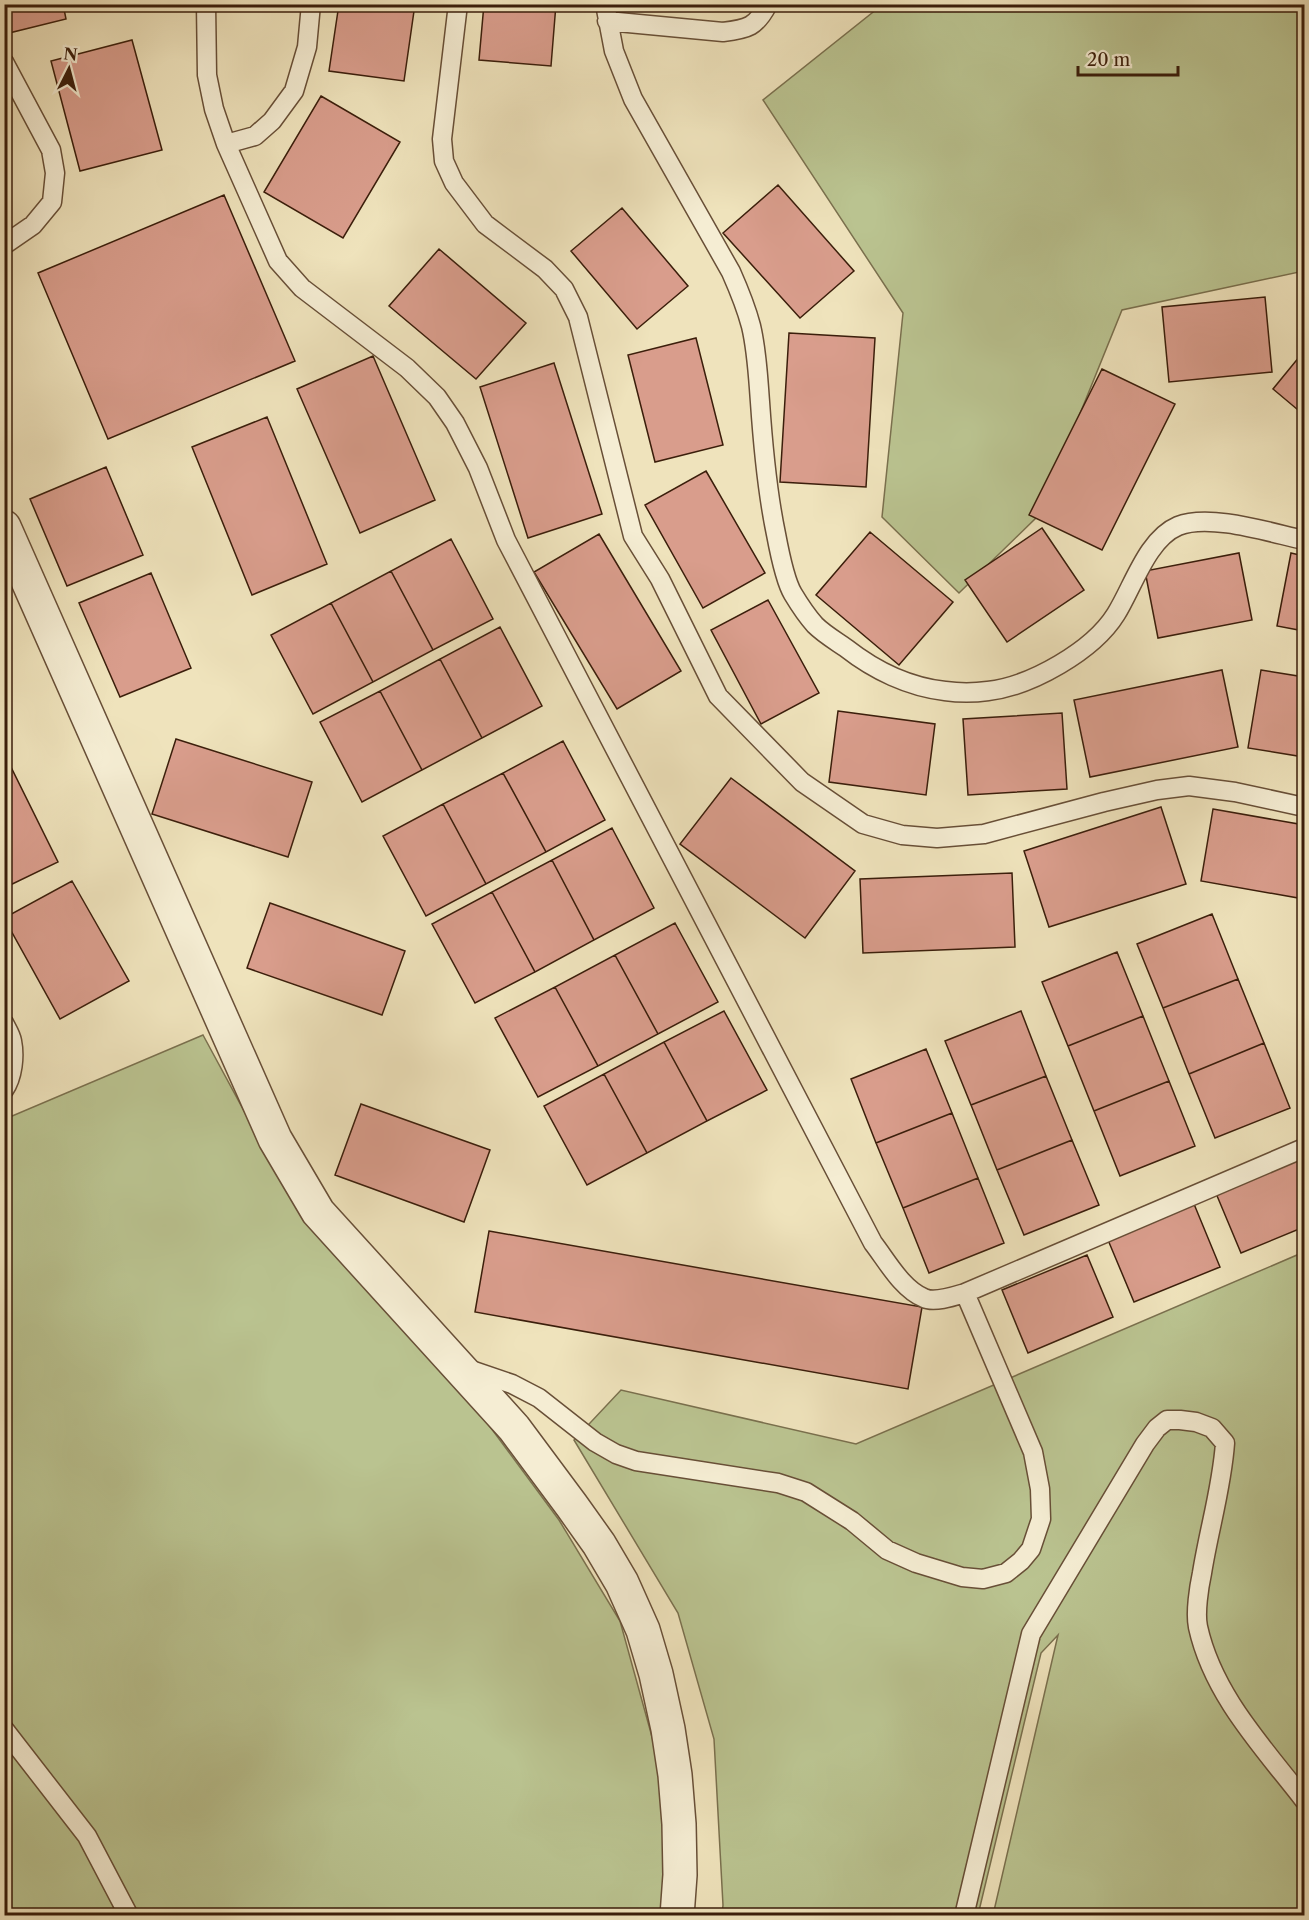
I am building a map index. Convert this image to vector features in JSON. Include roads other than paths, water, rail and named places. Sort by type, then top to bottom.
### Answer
[{"type":"street","points":[[4,527],[275,1139],[318,1212],[514,1428],[579,1515],[622,1583],[642,1630],[656,1674],[668,1729],[679,1824],[680,1875],[677,1916]]},
{"type":"lane","points":[[206,4],[207,75],[214,109],[226,144],[278,261],[302,288],[406,368],[437,397],[455,423],[478,468],[506,540],[873,1242],[901,1281],[925,1299],[948,1298],[965,1293],[1305,1148]]},
{"type":"lane","points":[[226,144],[255,136],[272,121],[294,91],[307,47],[311,4]]},
{"type":"lane","points":[[458,4],[442,139],[444,161],[454,183],[485,224],[545,268],[564,289],[578,317],[633,536],[660,579],[718,696],[802,782],[864,824],[902,835],[937,838],[984,834],[1114,800],[1157,790],[1189,786],[1234,792],[1305,807]]},
{"type":"lane","points":[[768,4],[754,25],[741,30],[723,32],[606,13],[614,51],[633,99],[731,272],[743,299],[757,361],[770,506],[778,547],[791,592],[815,624],[857,657],[899,680],[935,690],[960,693],[990,691],[1044,673],[1074,656],[1096,638],[1115,615],[1151,549],[1161,537],[1177,526],[1197,522],[1239,525],[1305,540]]},
{"type":"lane","points":[[4,62],[51,150],[55,173],[52,201],[33,225],[4,245]]},
{"type":"lane","points":[[4,1023],[12,1041],[13,1058],[11,1072],[4,1090]]},
{"type":"lane","points":[[457,1366],[512,1384],[539,1398],[595,1442],[616,1454],[636,1461],[778,1483],[806,1492],[852,1521],[887,1550],[937,1571],[983,1579],[1006,1573],[1021,1562],[1031,1549],[1041,1519],[1040,1489],[1033,1452],[965,1293]]},
{"type":"lane","points":[[964,1916],[1031,1634],[1145,1444],[1157,1428],[1167,1420],[1196,1422],[1212,1428],[1225,1443],[1221,1481],[1201,1574],[1197,1625],[1210,1664],[1228,1701],[1305,1800]]},
{"type":"lane","points":[[4,1728],[87,1836],[129,1916]]}]
